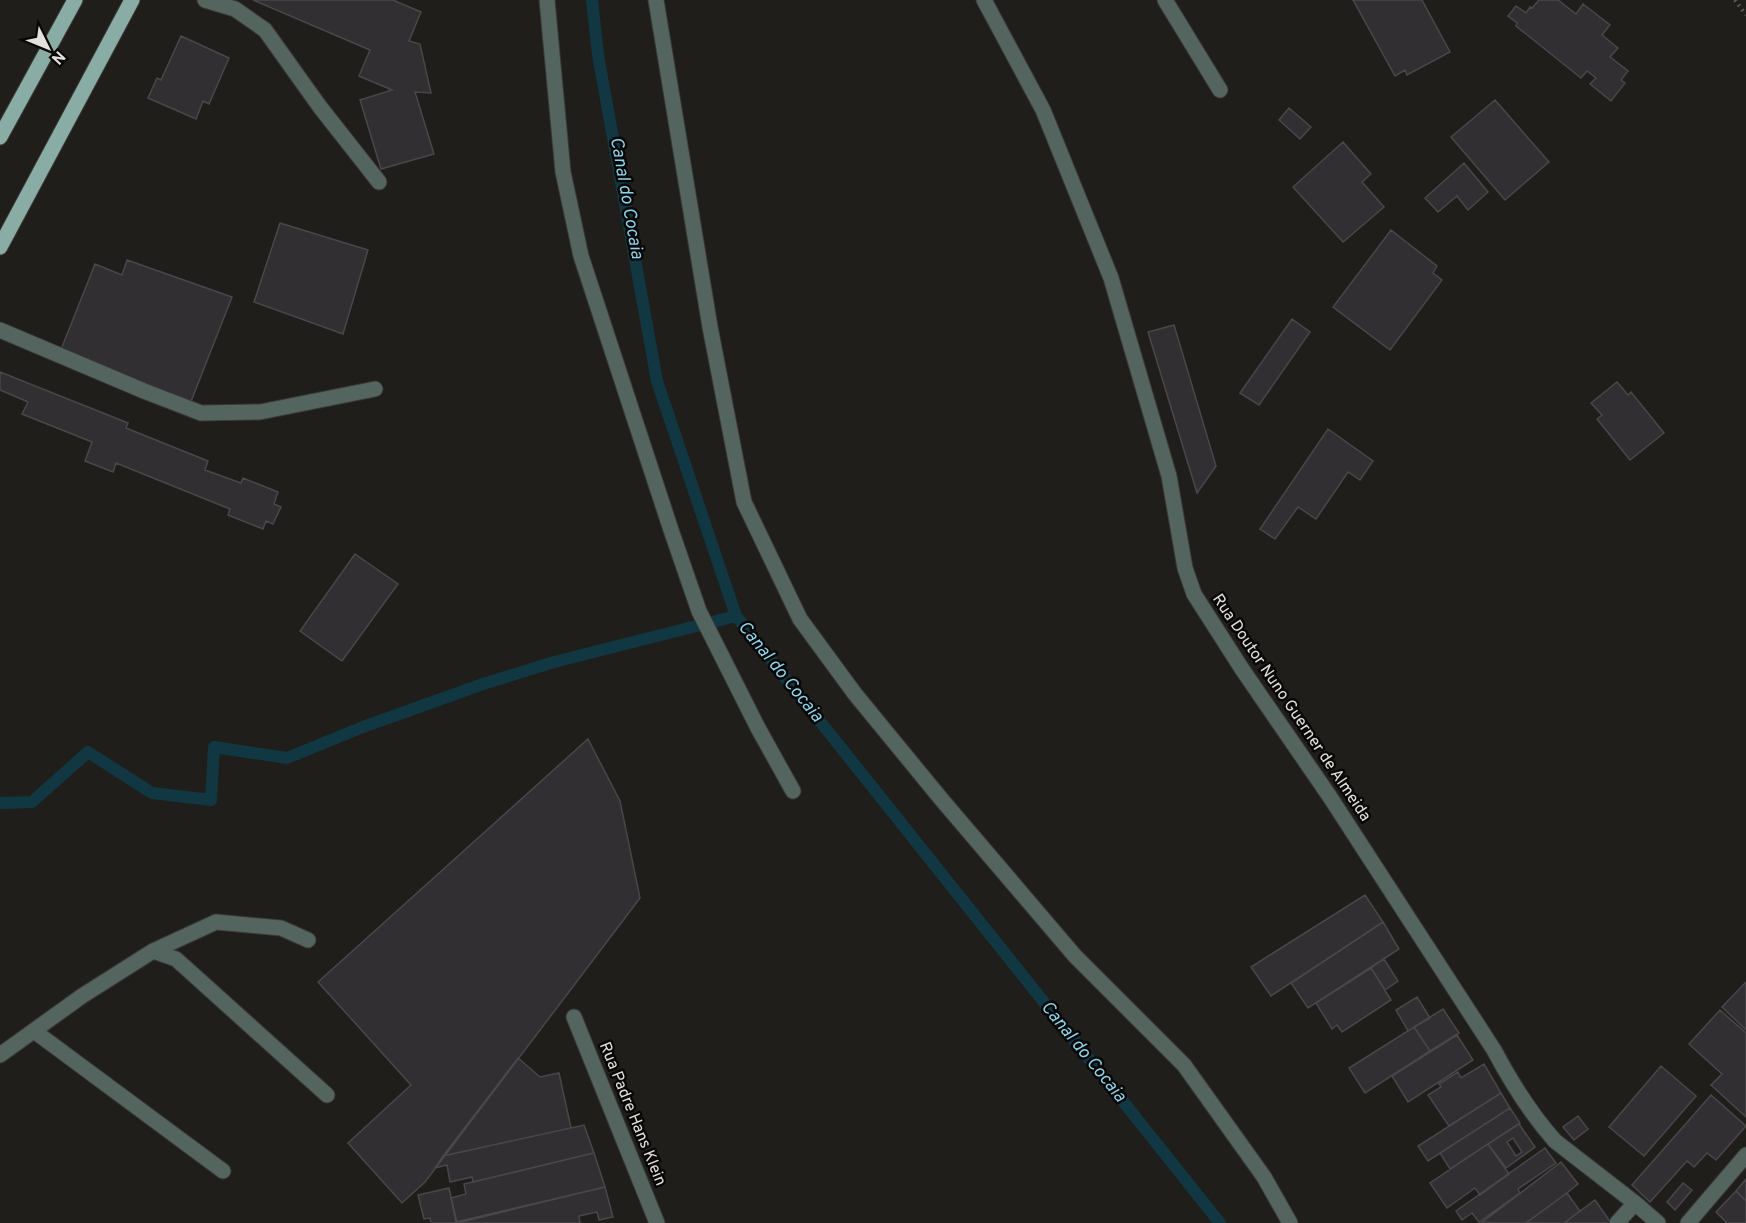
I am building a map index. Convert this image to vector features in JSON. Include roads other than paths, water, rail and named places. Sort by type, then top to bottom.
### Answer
[{"type":"main road","points":[[0,137],[75,0]]},
{"type":"main road","points":[[2,240],[132,0]]},
{"type":"street","points":[[205,0],[235,9],[265,30],[320,107],[379,182]]},
{"type":"street","points":[[547,0],[563,172],[581,256],[670,530],[699,611],[758,728],[793,791]]},
{"type":"street","points":[[656,0],[710,327],[744,502],[800,619],[855,694],[1075,956],[1184,1065],[1264,1177],[1290,1223]]},
{"type":"street","name":"Rua Doutor Nuno Guerner de Almeida","points":[[984,0],[1043,110],[1111,278],[1168,476],[1185,568],[1194,594],[1330,797],[1545,1130],[1658,1223]]},
{"type":"street","points":[[1165,0],[1220,90]]},
{"type":"street","points":[[0,330],[201,413],[260,412],[375,389]]},
{"type":"street","points":[[0,1055],[82,996],[153,951],[216,922],[281,927],[308,940]]},
{"type":"street","points":[[153,951],[176,959],[327,1095]]},
{"type":"street","name":"Rua Padre Hans Klein","points":[[574,1017],[657,1223]]},
{"type":"street","points":[[34,1031],[223,1171]]},
{"type":"street","points":[[1688,1223],[1746,1155]]},
{"type":"street","points":[[1617,1223],[1635,1203]]},
{"type":"waterway","name":"Canal do Cocaia","points":[[592,0],[598,55],[657,381],[736,616],[1220,1223]]},
{"type":"waterway","points":[[0,803],[32,802],[88,752],[152,793],[211,800],[214,747],[287,758],[363,727],[483,684],[554,662],[736,616]]}]
